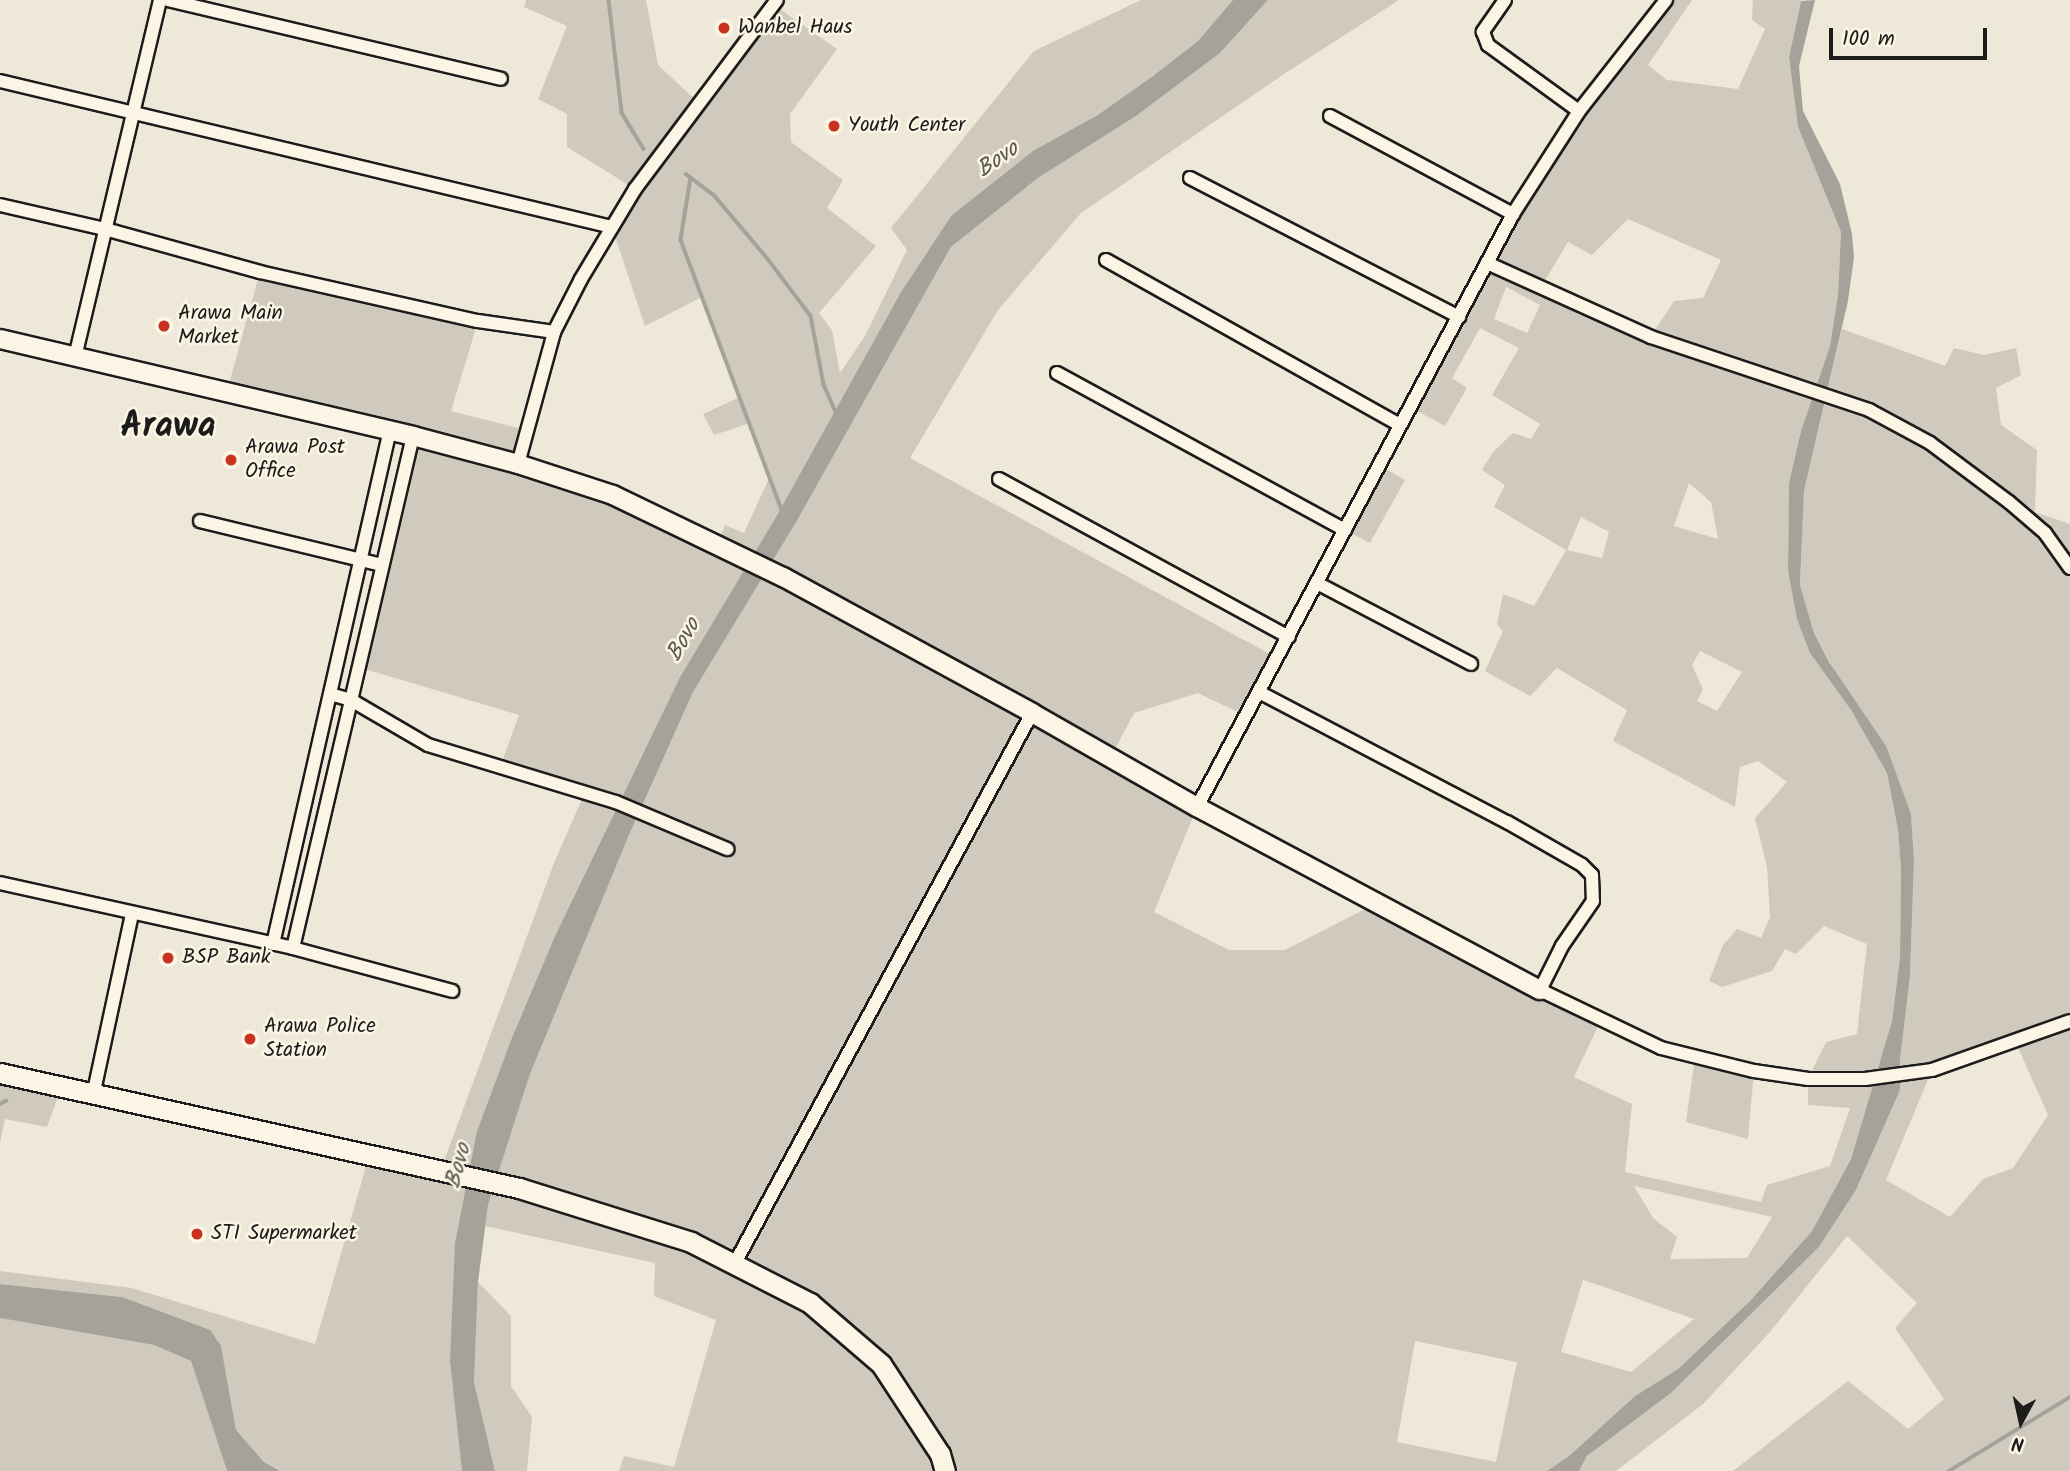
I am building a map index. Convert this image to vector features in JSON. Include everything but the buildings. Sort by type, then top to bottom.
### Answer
[{"type":"main road","points":[[0,1073],[93,1096],[519,1188],[691,1242],[810,1303],[881,1364],[940,1454],[945,1471]]},
{"type":"street","points":[[75,357],[160,0]]},
{"type":"street","points":[[169,0],[501,79]]},
{"type":"street","points":[[518,464],[554,331],[612,227],[635,188],[777,0]]},
{"type":"street","points":[[1505,0],[1483,32],[1488,44],[1579,111]]},
{"type":"street","points":[[1197,807],[1513,214],[1579,111],[1666,0]]},
{"type":"street","points":[[0,81],[612,227]]},
{"type":"street","points":[[1330,116],[1513,214]]},
{"type":"street","points":[[1190,178],[1459,317]]},
{"type":"street","points":[[0,205],[105,229],[260,272],[478,321],[554,331]]},
{"type":"street","points":[[1106,260],[1400,425]]},
{"type":"street","points":[[1487,263],[1651,337],[1869,410],[1959,463],[2045,533],[2070,568]]},
{"type":"street","points":[[0,339],[390,430],[518,464],[613,495],[783,577],[1197,807],[1540,990],[1661,1048],[1754,1071],[1808,1079],[1865,1079],[1909,1074],[1981,1055],[2070,1021]]},
{"type":"street","points":[[1057,373],[1345,530]]},
{"type":"street","points":[[273,944],[390,430]]},
{"type":"street","points":[[293,948],[413,436]]},
{"type":"street","points":[[999,479],[1289,637]]},
{"type":"street","points":[[200,521],[382,565]]},
{"type":"street","points":[[1317,583],[1471,664]]},
{"type":"street","points":[[1259,692],[1569,856],[1592,875],[1595,886],[1592,901],[1562,946],[1540,990]]},
{"type":"street","points":[[330,694],[351,700],[428,745],[616,802],[727,849]]},
{"type":"street","points":[[735,1263],[1032,713]]},
{"type":"street","points":[[0,883],[293,948],[452,991]]},
{"type":"street","points":[[93,1096],[132,914]]},
{"type":"shaded area","points":[[526,0],[646,0],[658,65],[700,104],[774,5],[837,49],[790,114],[791,142],[843,180],[827,208],[876,246],[819,313],[832,330],[840,373],[865,336],[907,250],[891,228],[1034,51],[1141,0],[1233,0],[1198,41],[1153,76],[951,216],[901,292],[776,517],[680,677],[555,936],[511,1040],[477,1131],[462,1471],[280,1471],[264,1462],[236,1430],[221,1346],[122,1297],[0,1284],[0,1271],[132,1288],[315,1344],[369,1156],[440,1172],[554,863],[585,792],[500,767],[519,715],[358,667],[413,436],[227,391],[260,272],[478,321],[451,411],[526,430],[518,463],[717,545],[725,525],[744,533],[770,476],[750,423],[714,435],[703,414],[740,397],[702,297],[645,326],[612,227],[635,189],[567,147],[567,114],[538,99],[567,26],[524,7]]},
{"type":"shaded area","points":[[1233,0],[1268,0],[1220,53],[1136,116],[1038,178],[951,247],[795,524],[693,692],[629,835],[530,1074],[488,1205],[478,1282],[474,1382],[495,1471],[462,1471],[450,1360],[455,1243],[477,1131],[511,1040],[555,936],[680,677],[776,517],[901,292],[951,216],[1033,151],[1096,116],[1153,76],[1198,41]]},
{"type":"shaded area","points":[[1268,0],[1399,0],[1284,74],[1081,213],[998,310],[910,458],[1277,658],[1246,716],[1198,693],[1134,713],[1110,759],[1197,807],[1154,912],[1229,950],[1285,950],[1377,903],[1601,1020],[1574,1077],[1632,1104],[1625,1172],[1761,1202],[1767,1185],[1830,1166],[1850,1108],[1808,1105],[1808,1079],[1826,1042],[1857,1034],[1867,944],[1824,926],[1796,954],[1785,949],[1772,971],[1722,987],[1709,981],[1723,945],[1737,929],[1761,938],[1770,917],[1767,867],[1755,818],[1787,782],[1758,761],[1740,767],[1735,807],[1613,741],[1627,710],[1557,668],[1530,696],[1485,671],[1503,631],[1497,624],[1503,594],[1534,606],[1566,550],[1494,507],[1505,485],[1482,470],[1493,452],[1513,433],[1531,439],[1540,424],[1492,395],[1519,348],[1480,328],[1452,378],[1467,388],[1445,426],[1410,407],[1513,214],[1666,0],[1692,0],[1648,65],[1667,80],[1738,89],[1765,29],[1752,20],[1753,0],[1801,0],[1789,57],[1798,127],[1841,232],[1838,295],[1830,346],[1801,431],[1789,483],[1788,570],[1810,653],[1851,710],[1887,773],[1898,830],[1901,870],[1900,958],[1892,1021],[1851,1159],[1812,1231],[1750,1301],[1678,1369],[1635,1396],[1569,1456],[1547,1471],[619,1471],[624,1456],[674,1467],[716,1320],[654,1296],[655,1263],[485,1226],[488,1205],[530,1074],[629,835],[693,692],[795,524],[951,247],[1038,178],[1136,116],[1220,53]],"holes":[[[1628,219],[1721,260],[1703,298],[1674,301],[1651,336],[1541,287],[1568,242],[1592,255]],[[1506,287],[1540,305],[1527,333],[1494,319]],[[1689,483],[1711,502],[1718,539],[1674,526]],[[1581,517],[1609,532],[1602,558],[1567,550]],[[1700,651],[1742,672],[1717,711],[1697,701],[1703,689],[1692,665]],[[1634,1186],[1772,1217],[1747,1258],[1670,1259],[1677,1237],[1653,1218]],[[1583,1280],[1694,1319],[1631,1372],[1561,1352]],[[1415,1341],[1517,1362],[1496,1462],[1397,1442]]]},
{"type":"shaded area","points":[[1815,0],[1799,66],[1803,111],[1840,184],[1852,234],[1854,257],[1848,301],[1804,491],[1800,585],[1814,633],[1829,662],[1886,746],[1911,814],[1914,860],[1910,976],[1900,1060],[1900,1090],[1856,1190],[1819,1247],[1671,1393],[1587,1456],[1579,1471],[1547,1471],[1569,1456],[1635,1396],[1678,1369],[1750,1301],[1812,1231],[1851,1159],[1892,1021],[1900,958],[1901,870],[1898,830],[1887,773],[1851,710],[1810,653],[1797,619],[1788,570],[1789,483],[1801,431],[1830,346],[1838,295],[1841,232],[1798,127],[1789,57],[1801,1]]},
{"type":"shaded area","points":[[1842,329],[1945,366],[1954,348],[1984,355],[2016,348],[2021,375],[1996,388],[2001,425],[2037,450],[2035,512],[2070,524],[2070,1471],[1733,1471],[1848,1381],[1908,1429],[1944,1399],[1895,1328],[1917,1303],[1847,1236],[1770,1332],[1703,1404],[1616,1471],[1579,1471],[1587,1456],[1671,1393],[1819,1247],[1856,1190],[1900,1090],[1900,1060],[1910,976],[1914,860],[1911,814],[1814,633],[1800,585],[1804,491]],"holes":[[[2016,1043],[2048,1115],[2013,1168],[1983,1179],[1950,1217],[1886,1180],[1932,1070]]]},
{"type":"shaded area","points":[[1379,465],[1405,480],[1370,543],[1345,530]]},
{"type":"shaded area","points":[[1695,1057],[1754,1071],[1748,1139],[1686,1122]]},
{"type":"shaded area","points":[[0,1073],[61,1089],[47,1127],[5,1119],[0,1143]]},
{"type":"shaded area","points":[[478,1282],[511,1316],[511,1386],[532,1417],[527,1471],[495,1471],[474,1382]]},
{"type":"shaded area","points":[[0,1284],[122,1297],[210,1330],[221,1346],[236,1430],[264,1462],[280,1471],[227,1471],[191,1361],[154,1345],[0,1318]]},
{"type":"shaded area","points":[[0,1318],[154,1345],[191,1361],[227,1471],[0,1471]]},
{"type":"waterway","points":[[609,0],[622,113],[644,149]]},
{"type":"waterway","points":[[686,174],[714,195],[768,259],[811,316],[824,385],[837,414]]},
{"type":"waterway","points":[[691,178],[681,240],[782,510]]},
{"type":"waterway","points":[[0,1104],[6,1101]]},
{"type":"waterway","points":[[1949,1471],[2070,1397]]},
{"type":"place","name":"Wanbel Haus","points":[[724,28]]},
{"type":"place","name":"Youth Center","points":[[834,126]]},
{"type":"place","name":"Arawa Main Market","points":[[164,326]]},
{"type":"place","name":"Arawa Post Office","points":[[231,460]]},
{"type":"place","name":"BSP Bank","points":[[168,958]]},
{"type":"place","name":"Arawa Police Station","points":[[250,1039]]},
{"type":"place","name":"STI Supermarket","points":[[197,1234]]},
{"type":"district","name":"Arawa","points":[[168,427]]},
{"type":"water label","name":"Bovo","points":[[998,160]]},
{"type":"water label","name":"Bovo","points":[[684,640]]},
{"type":"water label","name":"Bovo","points":[[459,1166]]}]
